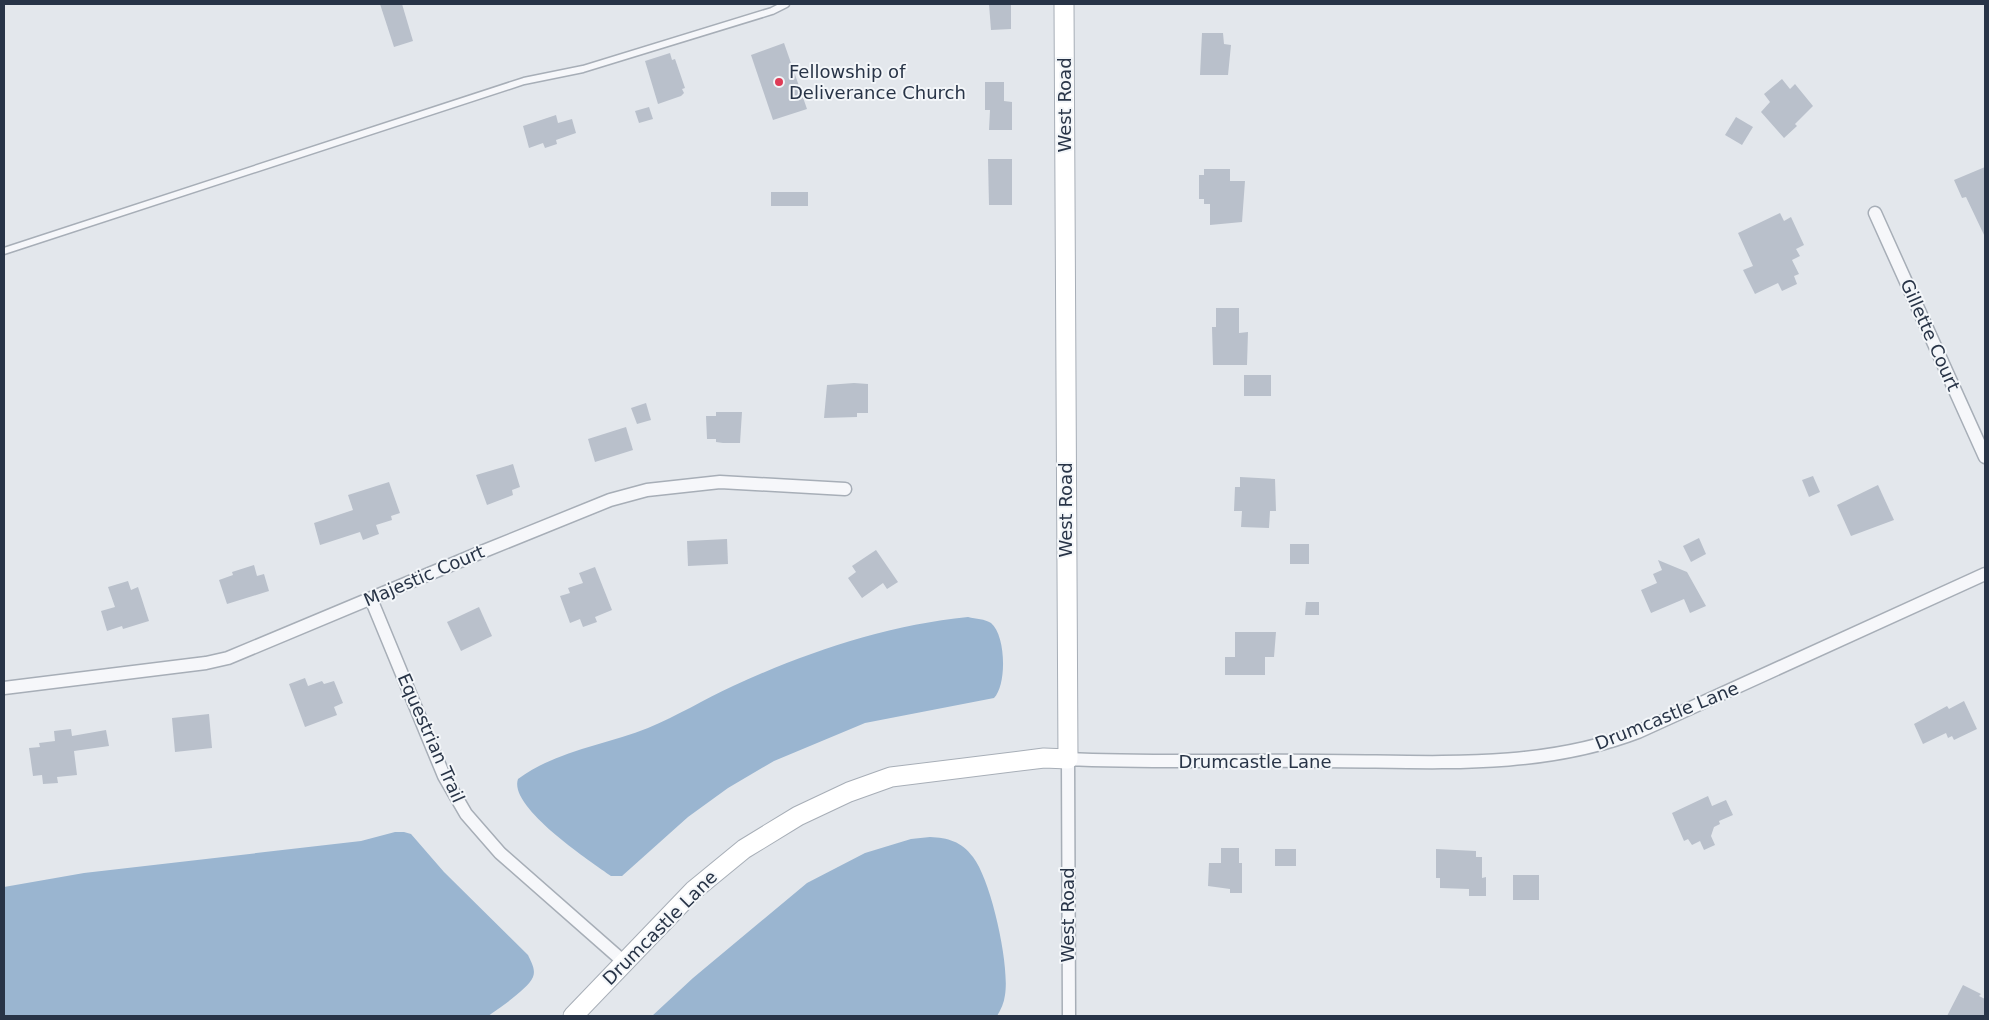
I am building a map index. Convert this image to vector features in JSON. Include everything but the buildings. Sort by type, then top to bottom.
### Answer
[{"type":"street","name":"West Road","points":[[1064,4],[1069,1016]]},
{"type":"street","name":"Gillette Court","points":[[1875,213],[1985,457]]},
{"type":"street","name":"Majestic Court","points":[[4,688],[206,663],[255,648],[371,598],[610,500],[647,490],[720,482],[845,489]]},
{"type":"street","name":"Drumcastle Lane","points":[[573,1016],[694,890],[744,849],[798,816],[849,792],[891,776],[1044,758],[1132,762],[1403,762],[1517,760],[1551,756],[1604,745],[1638,732],[1985,574]]},
{"type":"street","name":"Equestrian Trail","points":[[371,598],[444,776],[466,814],[500,853],[624,962]]},
{"type":"lane","points":[[4,251],[524,81],[583,69],[772,11],[786,4]]},
{"type":"water","points":[[968,617],[991,623],[1000,638],[1003,672],[998,692],[994,698],[865,723],[774,761],[728,788],[688,817],[622,876],[611,876],[570,846],[537,818],[525,804],[518,791],[518,779],[532,769],[564,755],[648,728],[733,686],[790,662],[878,633],[908,626]]},
{"type":"water","points":[[395,832],[411,834],[444,872],[528,955],[534,971],[530,982],[513,998],[488,1016],[4,1016],[4,887],[84,873],[361,841]]},
{"type":"water","points":[[930,837],[954,841],[964,847],[980,868],[986,884],[998,923],[1005,964],[1005,995],[997,1016],[652,1016],[693,978],[807,883],[865,853],[911,839]]},
{"type":"place","name":"Fellowship of Deliverance Church","points":[[779,82]]}]
